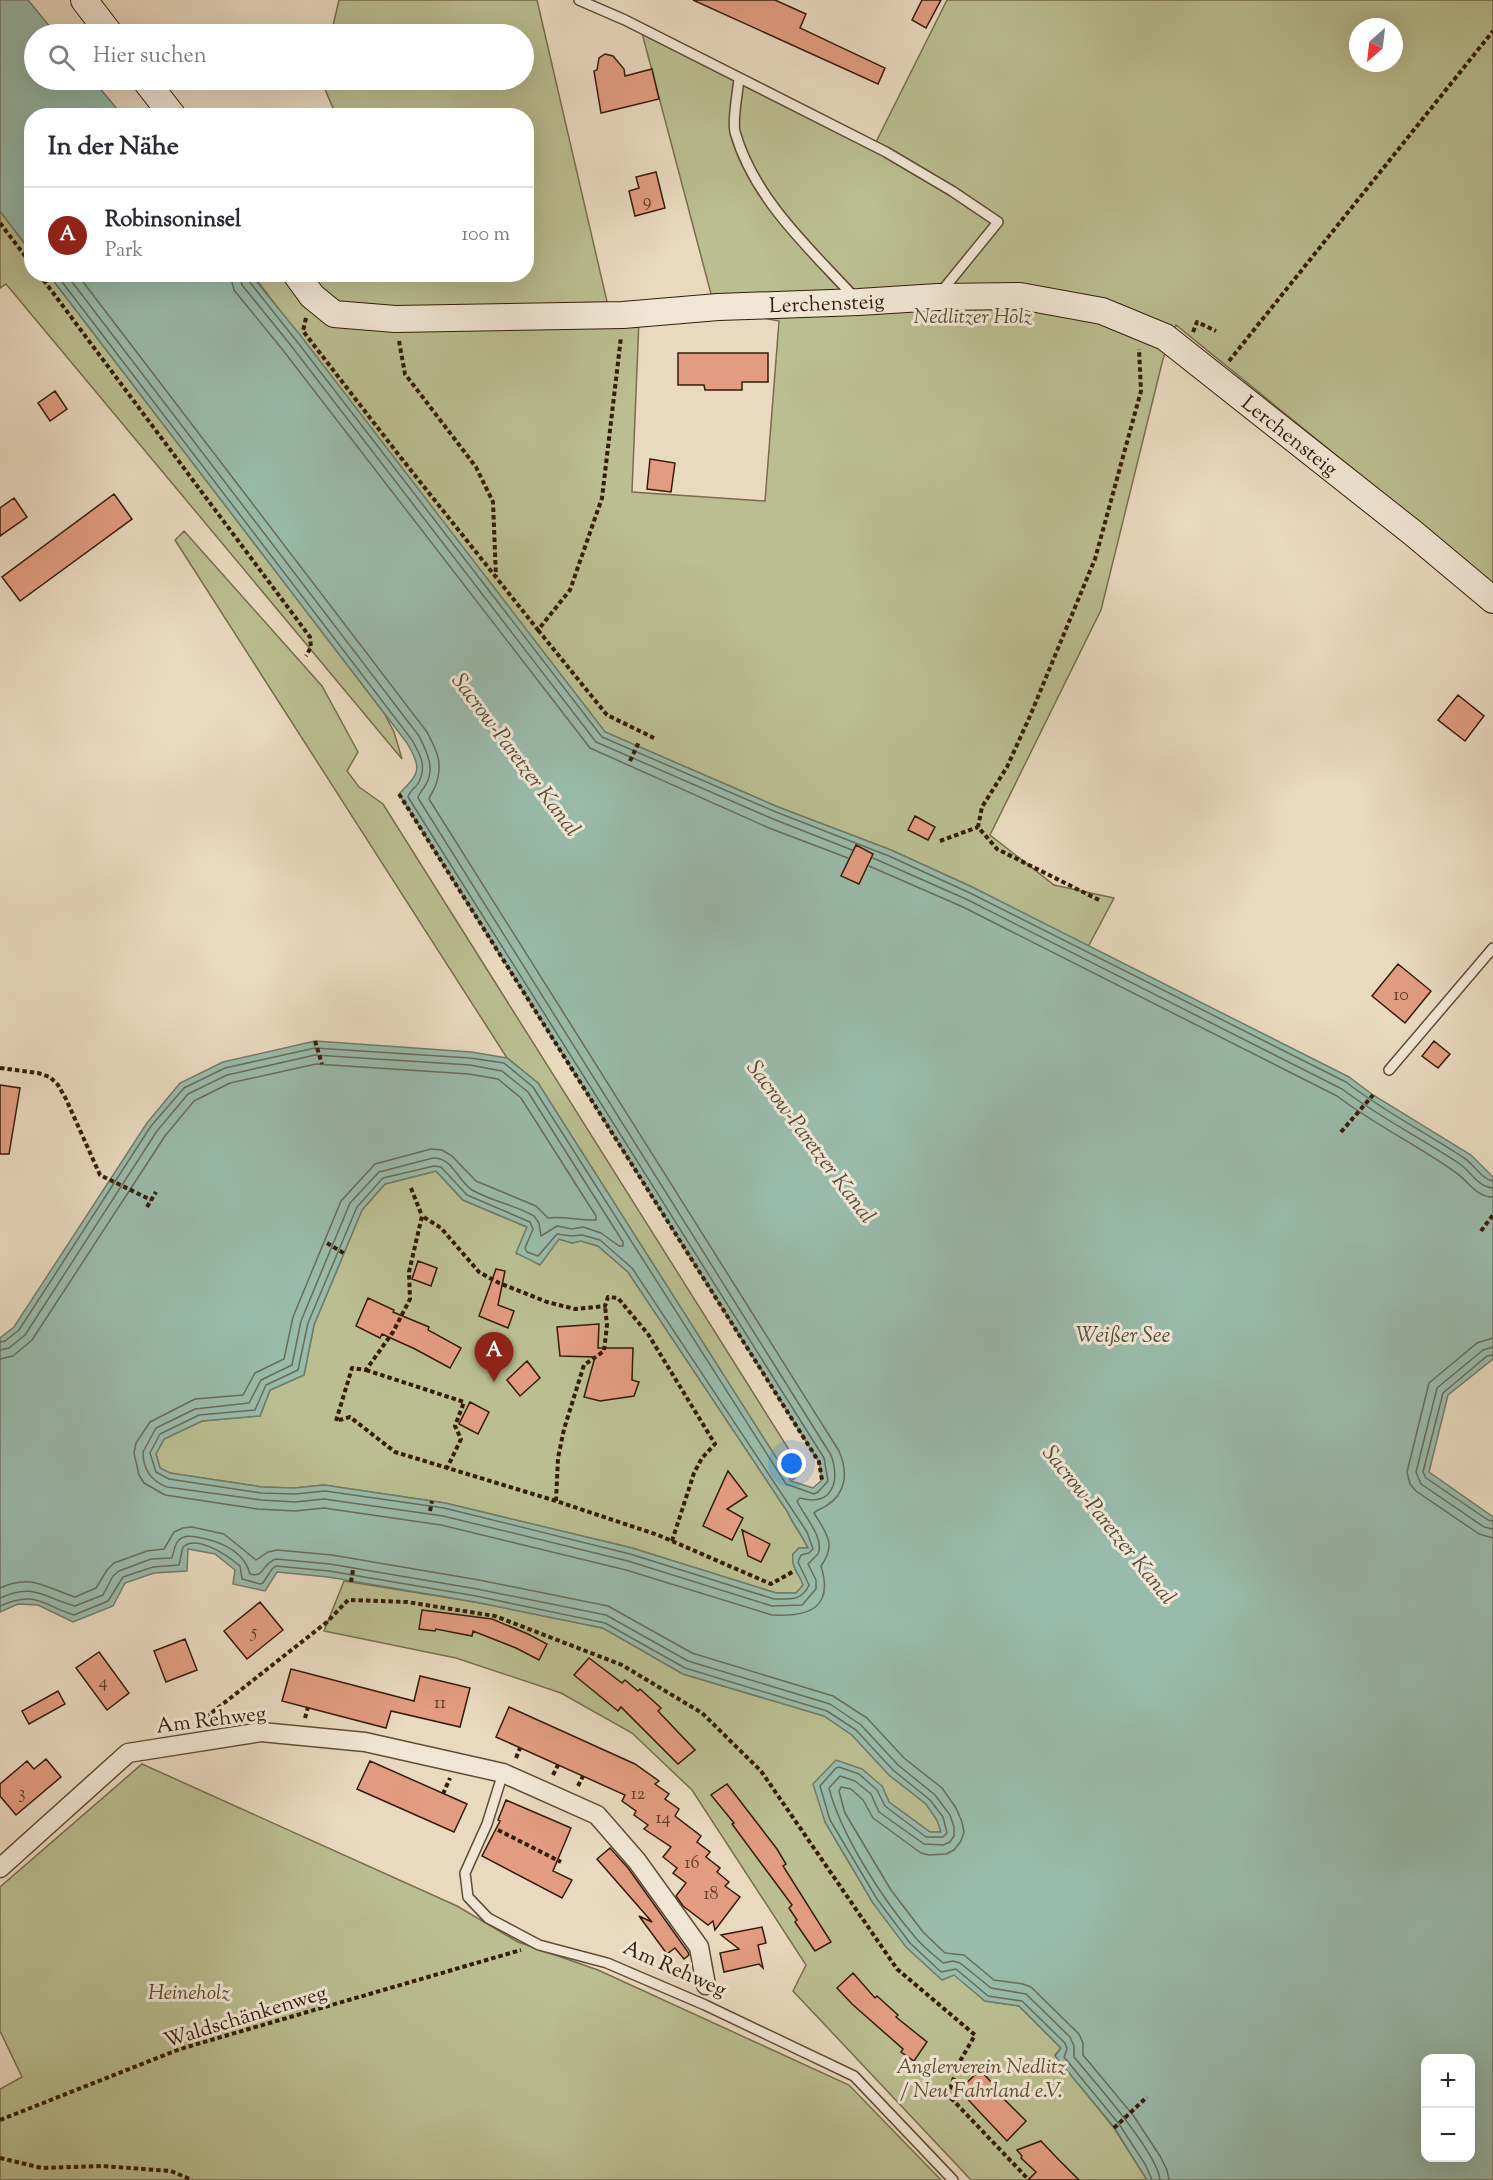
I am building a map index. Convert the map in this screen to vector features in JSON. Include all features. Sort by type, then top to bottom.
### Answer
[{"type":"street","points":[[84,0],[102,24]]},
{"type":"street","points":[[153,90],[167,108]]},
{"type":"street","name":"Lerchensteig","points":[[302,282],[312,296],[334,314],[395,320],[623,315],[718,307],[938,297],[1020,296],[1102,311],[1165,338],[1404,525],[1493,600]]},
{"type":"street","name":"Am Rehweg","points":[[0,1868],[128,1753],[261,1732],[364,1742],[503,1773],[597,1815],[637,1861],[699,1947],[706,1985]]},
{"type":"lane","points":[[579,0],[625,20],[886,152],[952,191],[998,222],[938,297]]},
{"type":"lane","points":[[739,78],[734,130],[758,186],[805,243],[859,302]]},
{"type":"lane","points":[[1389,1070],[1493,948]]},
{"type":"lane","name":"Am Rehweg","points":[[503,1773],[487,1824],[465,1873],[468,1897],[488,1918],[539,1945],[607,1963],[705,2005],[855,2076],[953,2180]]},
{"type":"path","points":[[1216,377],[1493,31]]},
{"type":"path","points":[[0,223],[24,254]]},
{"type":"path","points":[[45,282],[310,637],[311,647],[306,656]]},
{"type":"path","points":[[312,296],[303,331],[398,454],[607,715],[654,738]]},
{"type":"path","points":[[538,630],[570,590],[602,498],[623,315]]},
{"type":"path","points":[[395,320],[405,374],[476,467],[493,502],[496,577]]},
{"type":"path","points":[[978,827],[982,807],[1007,767],[1054,662],[1095,559],[1141,391],[1139,354]]},
{"type":"path","points":[[630,760],[639,742]]},
{"type":"path","points":[[399,794],[819,1462],[822,1480]]},
{"type":"path","points":[[939,841],[978,827]]},
{"type":"path","points":[[978,827],[997,849],[1099,900]]},
{"type":"path","points":[[315,1041],[322,1064]]},
{"type":"path","points":[[0,1068],[39,1073],[50,1077],[66,1099],[100,1175],[151,1200]]},
{"type":"path","points":[[1341,1132],[1373,1095]]},
{"type":"path","points":[[366,1370],[393,1332],[410,1299],[409,1272],[422,1216],[411,1188]]},
{"type":"path","points":[[147,1207],[156,1192]]},
{"type":"path","points":[[1481,1232],[1493,1215]]},
{"type":"path","points":[[422,1216],[441,1228],[479,1272],[499,1283],[547,1302],[575,1310],[605,1306]]},
{"type":"path","points":[[327,1243],[345,1254]]},
{"type":"path","points":[[556,1501],[558,1458],[564,1429],[584,1365],[604,1351],[607,1325],[605,1306],[608,1297],[618,1298],[648,1334],[715,1444],[702,1458],[694,1473],[672,1541]]},
{"type":"path","points":[[447,1468],[461,1439],[455,1426],[464,1402],[366,1370],[352,1368],[336,1422],[350,1417],[395,1452],[447,1468],[556,1501],[672,1541],[771,1584],[794,1571]]},
{"type":"path","points":[[430,1511],[432,1501]]},
{"type":"path","points":[[351,1582],[353,1570]]},
{"type":"path","points":[[197,1725],[327,1622],[348,1600],[406,1602],[495,1616],[622,1665],[702,1713],[761,1771],[897,1970],[975,2035],[959,2063],[948,2096],[1029,2180]]},
{"type":"path","points":[[487,1824],[561,1862]]},
{"type":"path","name":"Waldschänkenweg","points":[[0,2120],[180,2049],[539,1945]]},
{"type":"path","points":[[1114,2127],[1147,2097]]},
{"type":"path","points":[[0,2158],[42,2168],[102,2166],[171,2170],[192,2180]]},
{"type":"green space","name":"Nedlitzer Holz","points":[[339,0],[537,0],[608,306],[639,319],[632,492],[765,501],[779,321],[715,309],[642,33],[872,150],[947,0],[1493,0],[1493,589],[1421,524],[1176,325],[1163,359],[1101,610],[990,835],[1054,885],[1114,898],[1088,947],[972,887],[891,850],[778,807],[605,732],[258,282],[534,282],[534,108],[333,108],[325,90],[534,90],[534,24],[333,24]]},
{"type":"green space","points":[[0,211],[24,243],[24,282],[54,282],[384,713],[394,732],[402,759],[6,284],[0,288]]},
{"type":"green space","points":[[184,531],[322,686],[358,752],[347,771],[359,787],[383,804],[803,1472],[791,1481],[538,1083],[507,1058],[175,540]]},
{"type":"green space","points":[[436,1171],[463,1200],[527,1227],[517,1254],[559,1239],[572,1243],[581,1241],[598,1246],[628,1272],[806,1543],[808,1548],[799,1548],[793,1554],[794,1567],[804,1585],[796,1593],[776,1593],[632,1548],[445,1503],[324,1485],[294,1488],[262,1487],[169,1473],[160,1468],[156,1454],[164,1439],[202,1421],[260,1416],[270,1390],[304,1375],[314,1325],[362,1210],[385,1184]]},
{"type":"green space","name":"Anglerverein Nedlitz / Neu Fahrland e.V.","points":[[344,1581],[475,1602],[603,1628],[683,1674],[824,1716],[852,1735],[889,1775],[926,1804],[942,1832],[930,1832],[889,1802],[882,1786],[825,1822],[873,1903],[985,2001],[1019,2006],[1061,2048],[1055,2055],[1114,2128],[1147,2180],[971,2180],[793,1991],[806,1965],[692,1790],[632,1733],[561,1693],[456,1658],[324,1631]]},
{"type":"green space","name":"Heineholz","points":[[142,1764],[457,1906],[518,1942],[598,1970],[849,2085],[941,2180],[0,2180],[0,2089],[22,2077],[0,2031],[0,1887]]},
{"type":"water","points":[[0,0],[28,0],[48,24],[24,24],[24,90],[101,90],[116,108],[24,108],[24,243],[0,211]]},
{"type":"water","name":"Weißer See","points":[[54,282],[257,282],[605,732],[778,807],[891,850],[972,887],[1349,1077],[1373,1095],[1471,1155],[1493,1177],[1493,1359],[1448,1395],[1429,1472],[1493,1517],[1493,2180],[1147,2180],[1114,2127],[1055,2056],[1061,2048],[1019,2006],[985,2001],[954,1975],[942,1980],[906,1947],[873,1903],[825,1822],[813,1784],[836,1760],[862,1769],[882,1786],[889,1802],[930,1832],[941,1832],[937,1820],[926,1804],[889,1775],[852,1735],[824,1716],[683,1674],[603,1628],[475,1602],[328,1577],[277,1572],[265,1591],[233,1584],[235,1570],[215,1554],[188,1549],[187,1571],[154,1573],[125,1583],[113,1606],[73,1622],[38,1605],[18,1604],[0,1612],[0,1338],[14,1327],[147,1123],[180,1083],[223,1062],[315,1041],[471,1052],[507,1058],[538,1083],[791,1481],[813,1488],[822,1480],[819,1462],[399,794],[415,775],[417,765],[407,743]],"holes":[[[436,1171],[463,1200],[527,1227],[516,1253],[540,1265],[559,1239],[572,1243],[581,1241],[598,1246],[628,1272],[806,1543],[808,1548],[799,1548],[793,1554],[794,1567],[803,1585],[796,1593],[776,1593],[632,1548],[445,1503],[324,1485],[294,1488],[262,1487],[170,1473],[160,1468],[156,1454],[164,1439],[202,1421],[260,1416],[270,1390],[304,1375],[314,1325],[362,1210],[385,1184]]]},
{"type":"building","points":[[693,0],[775,0],[806,14],[800,28],[885,68],[878,84]]},
{"type":"building","points":[[922,0],[941,0],[926,28],[912,20]]},
{"type":"building","points":[[605,54],[613,56],[624,69],[625,76],[652,69],[659,99],[601,113],[594,71],[597,70],[599,58]]},
{"type":"building","points":[[656,172],[665,208],[635,216],[629,191],[639,188],[636,177]]},
{"type":"building","points":[[678,353],[768,353],[768,382],[742,382],[742,390],[705,390],[704,385],[678,385]]},
{"type":"building","points":[[55,391],[67,409],[50,421],[38,403]]},
{"type":"building","points":[[650,459],[675,463],[671,492],[647,489]]},
{"type":"building","points":[[114,494],[132,519],[20,601],[2,577]]},
{"type":"building","points":[[14,498],[27,517],[0,536],[0,508]]},
{"type":"building","points":[[1458,695],[1484,716],[1465,741],[1438,720]]},
{"type":"building","points":[[915,816],[935,827],[928,840],[908,830]]},
{"type":"building","points":[[856,845],[873,854],[859,884],[841,876]]},
{"type":"building","points":[[1398,964],[1431,991],[1405,1023],[1372,996]]},
{"type":"building","points":[[1434,1041],[1450,1054],[1438,1068],[1422,1056]]},
{"type":"building","points":[[0,1085],[20,1088],[9,1154],[0,1154]]},
{"type":"building","points":[[418,1261],[437,1268],[431,1286],[412,1279]]},
{"type":"building","points":[[496,1269],[505,1271],[498,1305],[514,1311],[508,1328],[479,1316]]},
{"type":"building","points":[[368,1298],[394,1310],[393,1312],[429,1327],[428,1330],[461,1348],[450,1368],[382,1334],[380,1338],[356,1326]]},
{"type":"building","points":[[599,1324],[598,1348],[633,1348],[632,1380],[639,1382],[634,1396],[600,1401],[584,1397],[595,1357],[560,1356],[557,1327]]},
{"type":"building","points":[[527,1361],[540,1378],[520,1396],[507,1380]]},
{"type":"building","points":[[470,1402],[489,1412],[478,1434],[459,1424]]},
{"type":"building","points":[[728,1471],[747,1496],[727,1509],[743,1518],[732,1540],[703,1526]]},
{"type":"building","points":[[742,1530],[770,1544],[761,1562],[748,1556]]},
{"type":"building","points":[[260,1602],[283,1630],[247,1659],[224,1631]]},
{"type":"building","points":[[422,1610],[492,1619],[547,1644],[539,1660],[473,1631],[472,1636],[436,1629],[435,1631],[419,1629]]},
{"type":"building","points":[[185,1639],[197,1670],[166,1682],[154,1651]]},
{"type":"building","points":[[99,1652],[129,1693],[107,1710],[76,1668]]},
{"type":"building","points":[[589,1658],[622,1683],[625,1680],[638,1691],[640,1689],[661,1708],[658,1711],[695,1750],[678,1764],[621,1707],[618,1711],[574,1675]]},
{"type":"building","points":[[291,1669],[414,1701],[420,1676],[470,1688],[460,1727],[391,1711],[386,1728],[282,1701]]},
{"type":"building","points":[[58,1691],[65,1704],[29,1724],[22,1711]]},
{"type":"building","points":[[509,1707],[635,1764],[659,1781],[655,1784],[669,1794],[665,1799],[679,1809],[675,1816],[701,1836],[697,1842],[710,1852],[706,1857],[720,1868],[717,1872],[729,1882],[725,1886],[740,1897],[715,1930],[713,1921],[708,1925],[683,1906],[676,1896],[686,1883],[673,1873],[677,1868],[663,1857],[671,1847],[644,1829],[648,1825],[634,1815],[636,1811],[622,1801],[625,1795],[496,1737]]},
{"type":"building","points":[[46,1759],[61,1777],[16,1815],[0,1796],[0,1784],[27,1761],[34,1769]]},
{"type":"building","points":[[370,1761],[467,1804],[454,1832],[357,1789]]},
{"type":"building","points":[[727,1784],[777,1849],[786,1864],[783,1866],[831,1942],[815,1951],[795,1922],[797,1920],[789,1908],[792,1905],[732,1824],[734,1823],[711,1795]]},
{"type":"building","points":[[506,1800],[571,1828],[553,1871],[572,1880],[562,1898],[482,1856],[500,1821],[498,1820]]},
{"type":"building","points":[[610,1848],[628,1868],[688,1952],[689,1955],[684,1959],[675,1948],[667,1954],[639,1916],[652,1922],[597,1859]]},
{"type":"building","points":[[762,1927],[766,1943],[758,1945],[763,1968],[759,1964],[724,1972],[720,1953],[739,1949],[721,1935]]},
{"type":"building","points":[[853,1973],[875,1998],[877,1996],[898,2015],[896,2017],[927,2042],[914,2061],[901,2052],[903,2049],[837,1988]]},
{"type":"building","points":[[980,2070],[1026,2121],[1007,2141],[959,2090]]},
{"type":"building","points":[[1041,2141],[1079,2180],[1028,2180],[1036,2172],[1021,2158],[1017,2150]]},
{"type":"place","name":"Robinsoninsel","points":[[494,1382]]},
{"type":"water label","name":"Sacrow-Paretzer Kanal","points":[[517,754]]},
{"type":"water label","name":"Sacrow-Paretzer Kanal","points":[[812,1141]]},
{"type":"water label","name":"Sacrow-Paretzer Kanal","points":[[1110,1524]]}]
